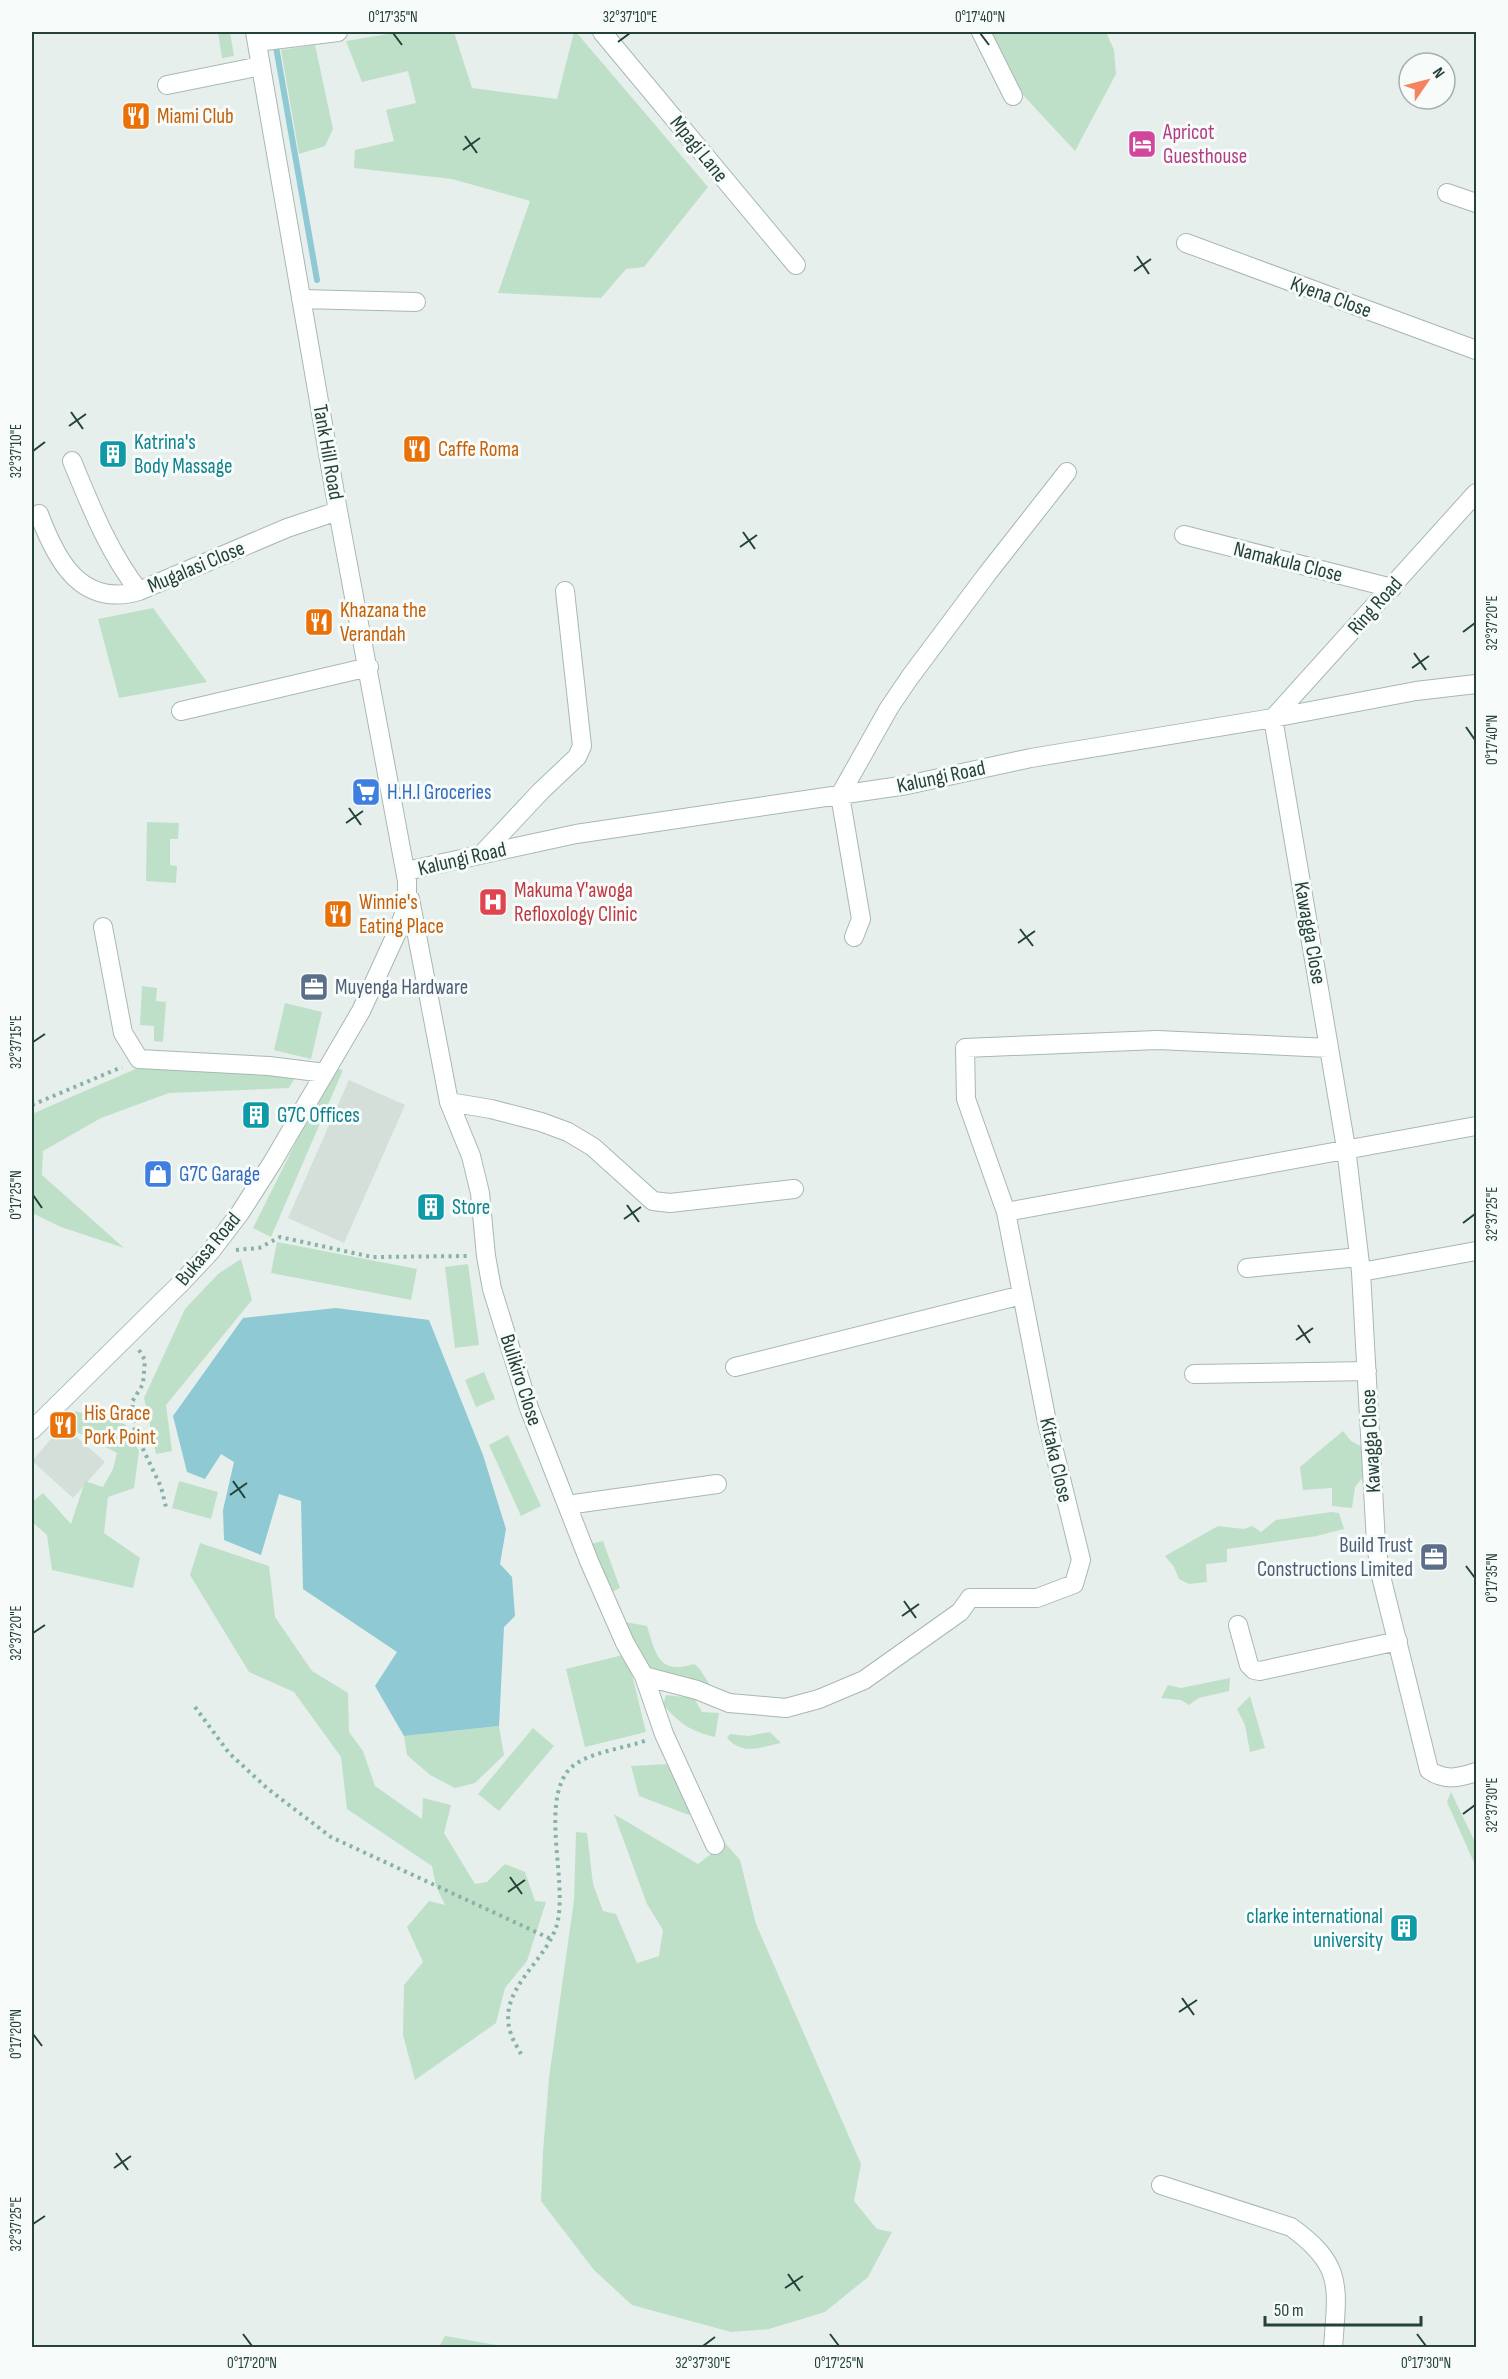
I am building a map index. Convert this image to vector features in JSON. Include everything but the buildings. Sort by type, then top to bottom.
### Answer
[{"type":"street","points":[[256,37],[338,32]]},
{"type":"street","name":"Mpagi Lane","points":[[602,32],[796,265]]},
{"type":"street","points":[[981,32],[1012,96]]},
{"type":"street","name":"Tank Hill Road","points":[[256,37],[338,511],[406,871]]},
{"type":"street","points":[[167,85],[261,66]]},
{"type":"street","points":[[1447,193],[1476,203]]},
{"type":"street","name":"Kyena Close","points":[[1186,243],[1476,350]]},
{"type":"street","points":[[301,299],[416,302]]},
{"type":"street","name":"Mugalasi Close","points":[[72,461],[105,536],[128,577],[139,591],[287,528],[338,511]]},
{"type":"street","points":[[854,937],[861,919],[840,795],[909,677],[1067,472]]},
{"type":"street","name":"Ring Road","points":[[1273,718],[1476,493]]},
{"type":"street","points":[[39,514],[53,549],[75,578],[88,588],[101,593],[127,595],[139,591]]},
{"type":"street","name":"Namakula Close","points":[[1184,535],[1392,588]]},
{"type":"street","points":[[482,854],[541,791],[577,757],[582,746],[565,591]]},
{"type":"street","points":[[181,711],[369,666]]},
{"type":"street","name":"Kalungi Road","points":[[406,871],[576,834],[907,785],[1031,758],[1273,718],[1416,691],[1476,684]]},
{"type":"street","name":"Kawagga Close","points":[[1273,718],[1346,1148],[1360,1264],[1376,1543],[1380,1572],[1429,1770],[1438,1777],[1456,1777],[1476,1772]]},
{"type":"street","name":"Bukasa Road","points":[[33,1425],[128,1335],[211,1251],[252,1193],[326,1073],[361,1011],[387,957],[407,905],[406,871]]},
{"type":"street","name":"Bulikiro Close","points":[[408,891],[449,1102],[471,1156],[480,1193],[486,1256],[492,1289],[529,1408],[625,1643],[644,1676],[664,1734],[715,1845]]},
{"type":"street","points":[[103,927],[123,1033],[140,1059],[269,1066],[326,1073]]},
{"type":"street","name":"Kitaka Close","points":[[644,1676],[697,1690],[729,1703],[786,1708],[819,1699],[864,1680],[960,1612],[970,1598],[1037,1598],[1074,1584],[1081,1560],[1047,1422],[1006,1212],[966,1099],[965,1048],[1157,1040],[1329,1048]]},
{"type":"street","points":[[449,1102],[491,1109],[541,1122],[568,1132],[593,1147],[653,1201],[670,1203],[794,1189]]},
{"type":"street","points":[[1006,1212],[1476,1126]]},
{"type":"street","points":[[1247,1268],[1360,1264],[1476,1251]]},
{"type":"street","points":[[735,1367],[1022,1295]]},
{"type":"street","points":[[1194,1374],[1367,1371]]},
{"type":"street","points":[[567,1505],[717,1484]]},
{"type":"street","points":[[1238,1625],[1249,1665],[1254,1670],[1260,1671],[1398,1641]]},
{"type":"street","points":[[1161,2185],[1292,2227],[1305,2237],[1331,2268],[1337,2291],[1333,2348]]},
{"type":"path","points":[[32,1105],[140,1059]]},
{"type":"path","points":[[211,1251],[259,1248],[280,1237],[372,1257],[486,1256]]},
{"type":"path","points":[[128,1335],[145,1360],[143,1384],[132,1402],[135,1432],[161,1487],[167,1511]]},
{"type":"path","points":[[195,1707],[229,1753],[268,1789],[331,1837],[551,1939]]},
{"type":"path","points":[[521,2054],[510,2033],[508,2013],[514,1993],[551,1939],[558,1920],[555,1800],[568,1771],[591,1755],[635,1745],[664,1734]]},
{"type":"shaded area","points":[[349,1080],[405,1105],[344,1243],[288,1218]]},
{"type":"shaded area","points":[[63,1425],[105,1462],[73,1498],[32,1461]]},
{"type":"green space","points":[[218,32],[230,32],[234,56],[222,58]]},
{"type":"green space","points":[[400,32],[454,32],[472,88],[557,99],[574,32],[576,32],[708,187],[644,267],[626,269],[601,298],[498,293],[530,201],[452,179],[354,168],[355,150],[394,141],[386,110],[416,103],[408,71],[362,82],[346,41]]},
{"type":"green space","points":[[991,32],[1106,32],[1114,50],[1116,74],[1075,151],[1023,95]]},
{"type":"green space","points":[[315,45],[333,129],[325,146],[299,154],[281,50]]},
{"type":"green space","points":[[153,608],[207,682],[119,698],[98,619]]},
{"type":"green space","points":[[147,822],[179,823],[178,839],[170,839],[170,865],[177,866],[176,883],[146,881]]},
{"type":"green space","points":[[142,986],[157,988],[156,1001],[166,1002],[163,1042],[154,1041],[154,1026],[140,1025]]},
{"type":"green space","points":[[285,1003],[322,1012],[311,1059],[274,1050]]},
{"type":"green space","points":[[140,1067],[297,1074],[289,1088],[169,1093],[101,1118],[43,1151],[42,1175],[124,1248],[61,1227],[32,1213],[32,1114]]},
{"type":"green space","points":[[333,1068],[343,1070],[271,1237],[253,1228]]},
{"type":"green space","points":[[277,1242],[417,1269],[411,1300],[271,1273]]},
{"type":"green space","points":[[241,1259],[252,1300],[166,1405],[172,1451],[156,1454],[144,1398],[185,1309],[218,1274]]},
{"type":"green space","points":[[468,1264],[479,1345],[455,1348],[445,1267]]},
{"type":"green space","points":[[484,1372],[495,1399],[476,1407],[465,1380]]},
{"type":"green space","points":[[75,1411],[125,1424],[139,1451],[134,1488],[108,1497],[104,1533],[140,1558],[133,1588],[52,1570],[47,1535],[32,1522],[32,1502],[43,1493],[71,1524],[85,1481],[103,1487],[113,1469],[117,1453],[73,1430]]},
{"type":"green space","points":[[1343,1431],[1351,1441],[1371,1452],[1372,1466],[1355,1487],[1352,1508],[1332,1506],[1332,1488],[1303,1490],[1300,1467]]},
{"type":"green space","points":[[508,1435],[541,1506],[521,1516],[489,1445]]},
{"type":"green space","points":[[179,1481],[218,1492],[211,1519],[172,1508]]},
{"type":"green space","points":[[1331,1512],[1339,1513],[1344,1529],[1317,1536],[1227,1549],[1227,1562],[1206,1564],[1207,1582],[1189,1584],[1179,1579],[1174,1567],[1165,1556],[1218,1526],[1244,1529],[1252,1526],[1261,1532],[1276,1520]]},
{"type":"green space","points":[[603,1541],[620,1588],[612,1592],[587,1545]]},
{"type":"green space","points":[[200,1543],[269,1566],[275,1617],[312,1671],[348,1693],[349,1732],[363,1751],[375,1786],[422,1819],[423,1798],[451,1805],[444,1833],[475,1884],[487,1882],[505,1864],[525,1872],[535,1901],[546,1902],[527,1961],[505,1988],[496,2023],[415,2080],[403,2035],[404,1985],[423,1962],[407,1927],[429,1901],[445,1905],[436,1886],[432,1866],[347,1809],[341,1757],[294,1692],[249,1672],[190,1575]]},
{"type":"green space","points":[[625,1622],[647,1626],[653,1646],[661,1660],[673,1667],[694,1664],[710,1685],[669,1678],[656,1693]]},
{"type":"green space","points":[[627,1654],[646,1732],[585,1747],[566,1669]]},
{"type":"green space","points":[[1230,1678],[1229,1691],[1199,1698],[1189,1705],[1181,1700],[1161,1698],[1168,1685],[1181,1688]]},
{"type":"green space","points":[[666,1695],[694,1698],[702,1712],[719,1713],[715,1737],[698,1732],[681,1722],[663,1705]]},
{"type":"green space","points":[[1250,1696],[1265,1748],[1250,1752],[1245,1725],[1237,1709]]},
{"type":"green space","points":[[499,1726],[504,1755],[475,1783],[455,1788],[430,1775],[407,1755],[404,1736]]},
{"type":"green space","points":[[533,1728],[554,1746],[499,1811],[478,1794]]},
{"type":"green space","points":[[770,1732],[781,1743],[746,1749],[733,1744],[727,1738],[730,1734],[748,1736]]},
{"type":"green space","points":[[669,1764],[693,1808],[689,1815],[639,1796],[631,1766]]},
{"type":"green space","points":[[1451,1792],[1476,1844],[1476,1867],[1447,1802]]},
{"type":"green space","points":[[614,1814],[698,1864],[725,1843],[740,1860],[756,1924],[861,2164],[854,2201],[877,2229],[892,2232],[868,2277],[825,2312],[769,2329],[731,2332],[632,2305],[594,2270],[541,2201],[549,2078],[574,1900],[576,1832],[587,1833],[593,1884],[603,1911],[616,1914],[637,1963],[659,1956],[663,1930],[647,1904]]},
{"type":"green space","points":[[445,2336],[508,2347],[439,2347]]},
{"type":"water","points":[[336,1308],[429,1320],[483,1455],[506,1529],[500,1564],[512,1577],[515,1616],[504,1627],[499,1726],[404,1736],[375,1686],[397,1652],[303,1589],[301,1501],[279,1494],[261,1555],[224,1540],[223,1510],[234,1462],[221,1454],[205,1479],[187,1472],[173,1416],[243,1318]]},
{"type":"waterway","points":[[275,41],[317,280]]},
{"type":"place","name":"Miami Club","points":[[136,116]]},
{"type":"place","name":"Apricot Guesthouse","points":[[1142,144]]},
{"type":"place","name":"Caffe Roma","points":[[417,449]]},
{"type":"place","name":"Katrina's Body Massage","points":[[113,454]]},
{"type":"place","name":"Khazana the Verandah","points":[[319,622]]},
{"type":"place","name":"H.H.I Groceries","points":[[366,792]]},
{"type":"place","name":"Makuma Y'awoga Refloxology Clinic","points":[[493,902]]},
{"type":"place","name":"Winnie's Eating Place","points":[[338,914]]},
{"type":"place","name":"Muyenga Hardware","points":[[314,987]]},
{"type":"place","name":"G7C Offices","points":[[256,1115]]},
{"type":"place","name":"G7C Garage","points":[[158,1174]]},
{"type":"place","name":"Store","points":[[431,1207]]},
{"type":"place","name":"His Grace Pork Point","points":[[63,1425]]},
{"type":"place","name":"Build Trust Constructions Limited","points":[[1434,1557]]},
{"type":"place","name":"clarke international university","points":[[1404,1928]]}]
